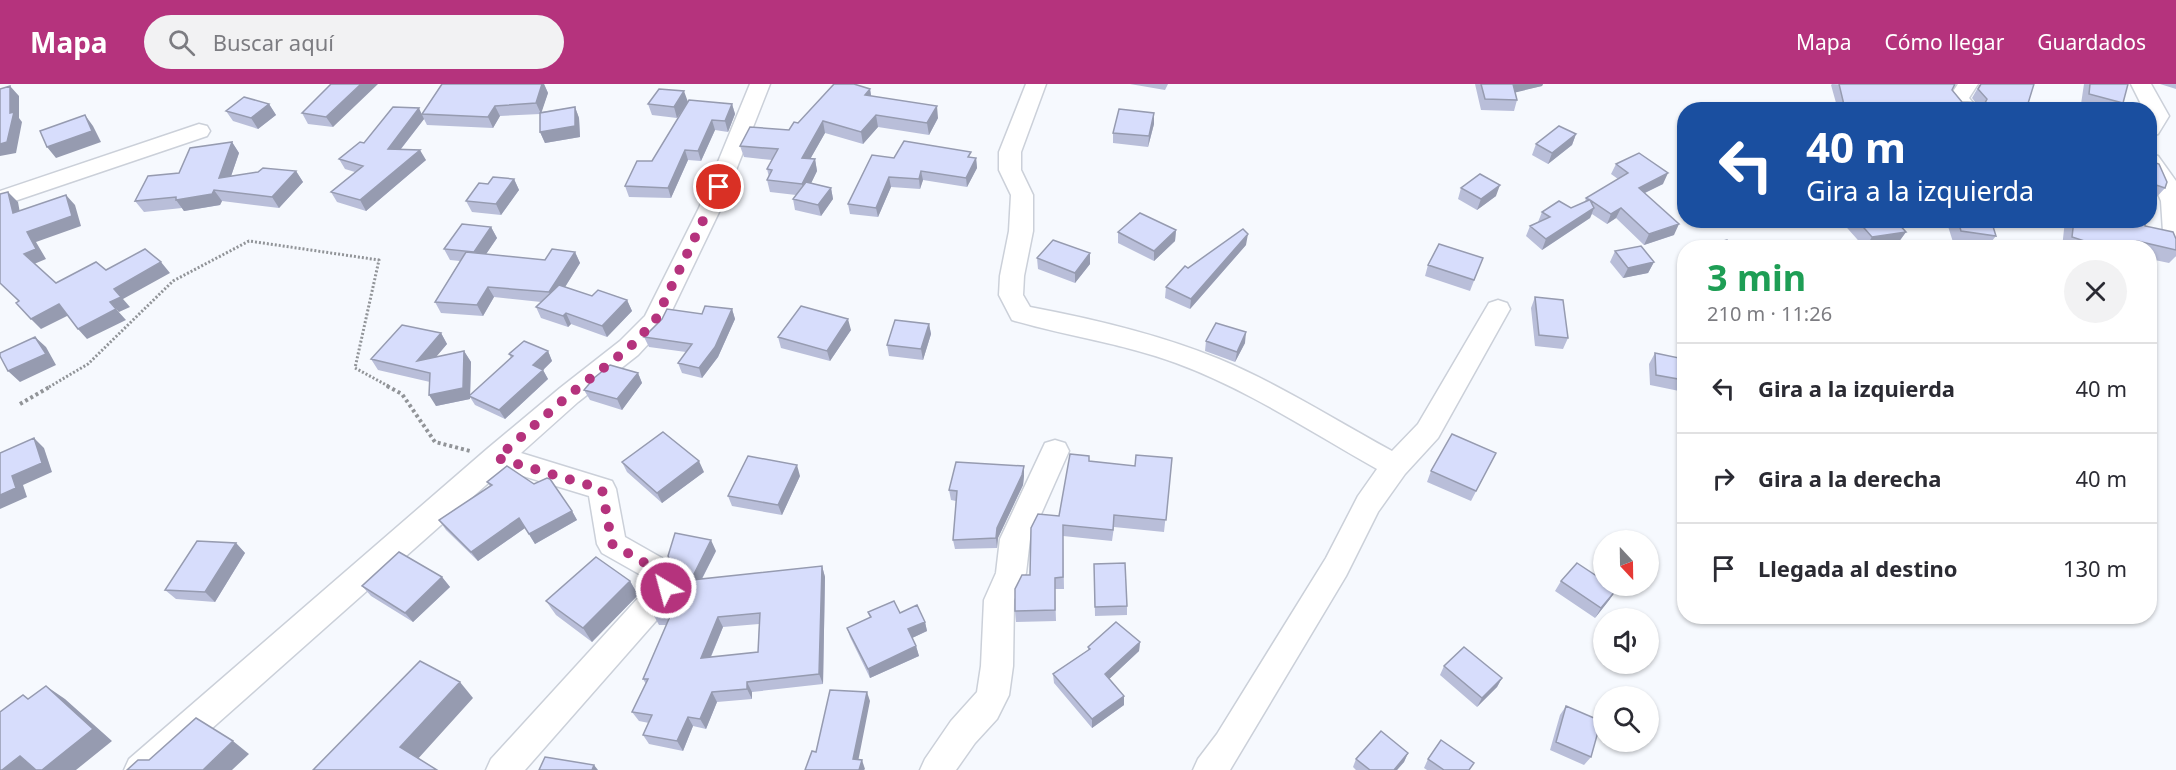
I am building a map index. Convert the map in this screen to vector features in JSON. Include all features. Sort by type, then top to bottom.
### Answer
[{"type":"street","points":[[141,770],[569,395],[629,348],[655,321],[710,208],[760,84]]},
{"type":"street","points":[[1036,84],[1010,152],[1010,170],[1022,195],[1021,231],[1012,276],[1011,295],[1021,314],[1092,328],[1180,356],[1234,377],[1395,466]]},
{"type":"street","points":[[1961,102],[1958,99],[1968,84]]},
{"type":"street","points":[[2141,84],[2150,102]]},
{"type":"street","points":[[0,199],[200,130]]},
{"type":"street","points":[[2159,169],[2169,184],[2174,202],[2176,235]]},
{"type":"street","points":[[1210,770],[1229,745],[1336,567],[1368,504],[1395,466],[1428,431],[1498,309]]},
{"type":"street","points":[[937,770],[963,732],[986,708],[993,694],[997,666],[999,600],[1011,573],[1015,539],[1055,451]]},
{"type":"street","points":[[497,458],[602,489],[612,544],[659,571],[666,588],[503,770]]},
{"type":"path","points":[[20,404],[88,364],[173,281],[249,241],[379,260],[355,368],[402,394],[435,442],[497,458]]},
{"type":"building","points":[[331,84],[361,84],[326,117],[302,113]]},
{"type":"building","points":[[442,84],[542,84],[536,103],[495,106],[488,117],[422,114]]},
{"type":"building","points":[[834,84],[854,84],[870,89],[865,95],[937,106],[927,123],[876,115],[861,132],[823,121],[802,158],[815,159],[802,184],[767,180],[772,170],[767,169],[778,149],[740,146],[750,127],[789,130],[794,122],[798,123]]},
{"type":"building","points":[[1481,84],[1513,84],[1517,100],[1485,99]]},
{"type":"building","points":[[1839,84],[1955,84],[1952,90],[1962,102],[1843,102]]},
{"type":"building","points":[[1981,84],[2034,84],[2028,102],[1986,102],[1987,99],[1978,89]]},
{"type":"building","points":[[2090,84],[2128,84],[2123,102],[2089,94]]},
{"type":"building","points":[[10,86],[10,113],[14,112],[7,142],[0,144],[0,89]]},
{"type":"building","points":[[659,89],[684,91],[674,107],[648,104]]},
{"type":"building","points":[[244,97],[269,104],[251,118],[226,111]]},
{"type":"building","points":[[689,100],[732,104],[725,121],[712,120],[698,151],[685,150],[668,188],[625,186],[637,161],[652,161]]},
{"type":"building","points":[[393,107],[419,108],[388,149],[420,150],[360,200],[331,192],[363,166],[339,159],[360,142],[364,143]]},
{"type":"building","points":[[575,107],[575,126],[540,132],[540,113]]},
{"type":"building","points":[[1119,109],[1154,113],[1149,136],[1113,133]]},
{"type":"building","points":[[85,115],[92,131],[47,147],[40,131]]},
{"type":"building","points":[[1559,126],[1576,134],[1552,153],[1536,144]]},
{"type":"building","points":[[904,141],[971,152],[968,157],[976,158],[966,178],[921,171],[919,179],[889,177],[876,208],[848,204],[872,155],[894,158]]},
{"type":"building","points":[[232,142],[219,178],[258,172],[263,168],[296,171],[272,197],[214,190],[212,194],[176,200],[176,197],[135,201],[148,176],[179,173],[190,148]]},
{"type":"building","points":[[1639,153],[1668,173],[1639,188],[1677,225],[1649,234],[1621,208],[1611,214],[1590,200],[1594,208],[1546,239],[1530,226],[1550,217],[1542,212],[1559,201],[1571,208],[1589,200],[1586,198],[1628,173],[1616,164]]},
{"type":"building","points":[[2157,163],[2167,182],[2165,188],[2157,185]]},
{"type":"building","points":[[1480,174],[1500,185],[1481,199],[1461,188]]},
{"type":"building","points":[[493,177],[514,179],[496,204],[466,201],[479,183],[488,184]]},
{"type":"building","points":[[806,182],[831,188],[818,205],[793,199]]},
{"type":"building","points":[[8,192],[13,213],[66,195],[72,216],[27,232],[36,249],[24,254],[56,283],[96,262],[106,270],[145,249],[161,262],[114,289],[121,297],[110,302],[116,309],[78,329],[59,304],[31,319],[16,303],[19,301],[0,283],[0,194]]},
{"type":"building","points":[[1140,213],[1176,230],[1154,251],[1118,232]]},
{"type":"building","points":[[462,224],[491,227],[474,252],[444,249]]},
{"type":"building","points":[[1864,228],[1902,228],[1906,232],[1872,237]]},
{"type":"building","points":[[1960,228],[1994,228],[1996,236],[1961,231]]},
{"type":"building","points":[[2073,228],[2154,228],[2173,232],[2176,239],[2176,250],[2157,246],[2157,240],[2081,240],[2072,237]]},
{"type":"building","points":[[1243,229],[1248,234],[1191,299],[1166,287],[1185,266],[1188,268]]},
{"type":"building","points":[[1053,240],[1090,253],[1075,273],[1037,258]]},
{"type":"building","points":[[1439,244],[1483,258],[1474,280],[1428,265]]},
{"type":"building","points":[[1641,246],[1654,262],[1628,268],[1615,251]]},
{"type":"building","points":[[552,249],[575,252],[549,292],[488,287],[477,305],[435,302],[466,252],[545,260]]},
{"type":"building","points":[[559,285],[592,296],[598,290],[627,300],[602,326],[566,313],[563,316],[536,307]]},
{"type":"building","points":[[1535,297],[1563,300],[1568,338],[1539,335]]},
{"type":"building","points":[[705,306],[732,309],[715,347],[699,368],[678,363],[692,344],[644,337],[662,319],[667,309],[702,314]]},
{"type":"building","points":[[801,306],[848,319],[827,351],[778,337]]},
{"type":"building","points":[[895,320],[929,324],[921,349],[887,345]]},
{"type":"building","points":[[1216,323],[1246,332],[1237,352],[1206,341]]},
{"type":"building","points":[[402,325],[441,333],[417,361],[464,351],[463,388],[429,395],[430,373],[371,359]]},
{"type":"building","points":[[35,337],[46,354],[8,371],[0,353]]},
{"type":"building","points":[[524,341],[548,351],[533,365],[543,370],[499,410],[469,396],[513,356],[509,354]]},
{"type":"building","points":[[1655,353],[1677,358],[1677,379],[1656,375]]},
{"type":"building","points":[[610,365],[638,373],[617,399],[584,390],[594,378]]},
{"type":"building","points":[[663,432],[699,461],[657,493],[622,462]]},
{"type":"building","points":[[1452,434],[1496,453],[1476,491],[1431,471]]},
{"type":"building","points":[[34,438],[42,463],[12,476],[16,488],[0,495],[0,453]]},
{"type":"building","points":[[1070,454],[1089,456],[1089,461],[1135,466],[1136,455],[1172,458],[1166,520],[1114,515],[1113,530],[1063,525],[1063,577],[1055,578],[1055,610],[1015,611],[1015,589],[1022,575],[1030,575],[1031,528],[1038,514],[1059,516]]},
{"type":"building","points":[[748,456],[797,465],[778,505],[728,496]]},
{"type":"building","points":[[956,462],[1024,466],[997,528],[996,538],[953,540],[957,491],[949,490]]},
{"type":"building","points":[[507,466],[534,484],[547,478],[550,479],[572,511],[529,534],[519,518],[471,552],[439,520],[492,485],[487,482]]},
{"type":"building","points":[[675,533],[711,540],[691,580],[822,566],[819,674],[747,682],[747,689],[712,692],[700,719],[688,717],[677,741],[643,735],[652,715],[632,712],[648,679],[643,679],[671,614],[653,614],[678,578],[668,556]],"holes":[[[760,613],[758,652],[701,658],[718,617]]]},
{"type":"building","points":[[197,541],[236,543],[205,592],[165,590]]},
{"type":"building","points":[[399,552],[442,577],[405,613],[362,586]]},
{"type":"building","points":[[596,557],[630,581],[583,628],[546,601]]},
{"type":"building","points":[[1125,563],[1127,606],[1095,607],[1094,564]]},
{"type":"building","points":[[1577,563],[1593,574],[1593,596],[1611,596],[1601,608],[1561,581]]},
{"type":"building","points":[[894,601],[900,613],[917,605],[925,622],[908,629],[916,646],[868,669],[847,628],[871,617],[868,612]]},
{"type":"building","points":[[1116,622],[1140,642],[1105,674],[1124,696],[1092,719],[1053,674],[1090,649],[1088,647]]},
{"type":"building","points":[[1464,647],[1502,678],[1482,698],[1444,666]]},
{"type":"building","points":[[420,661],[460,682],[400,747],[437,770],[313,770]]},
{"type":"building","points":[[46,686],[93,729],[42,770],[36,770],[20,756],[0,770],[0,712],[23,695],[28,699]]},
{"type":"building","points":[[830,690],[867,692],[853,759],[862,760],[859,770],[805,770],[812,751],[816,752]]},
{"type":"building","points":[[1566,706],[1593,718],[1591,757],[1556,742]]},
{"type":"building","points":[[196,718],[233,741],[203,770],[127,770],[138,760],[149,760]]},
{"type":"building","points":[[1381,731],[1408,753],[1394,770],[1370,770],[1356,759]]},
{"type":"building","points":[[1441,740],[1474,763],[1469,770],[1444,770],[1428,759]]},
{"type":"building","points":[[545,757],[594,765],[592,770],[539,770]]},
{"type":"route","points":[[666,588],[659,571],[612,544],[602,489],[497,458],[569,395],[629,348],[655,321],[719,187]]}]
